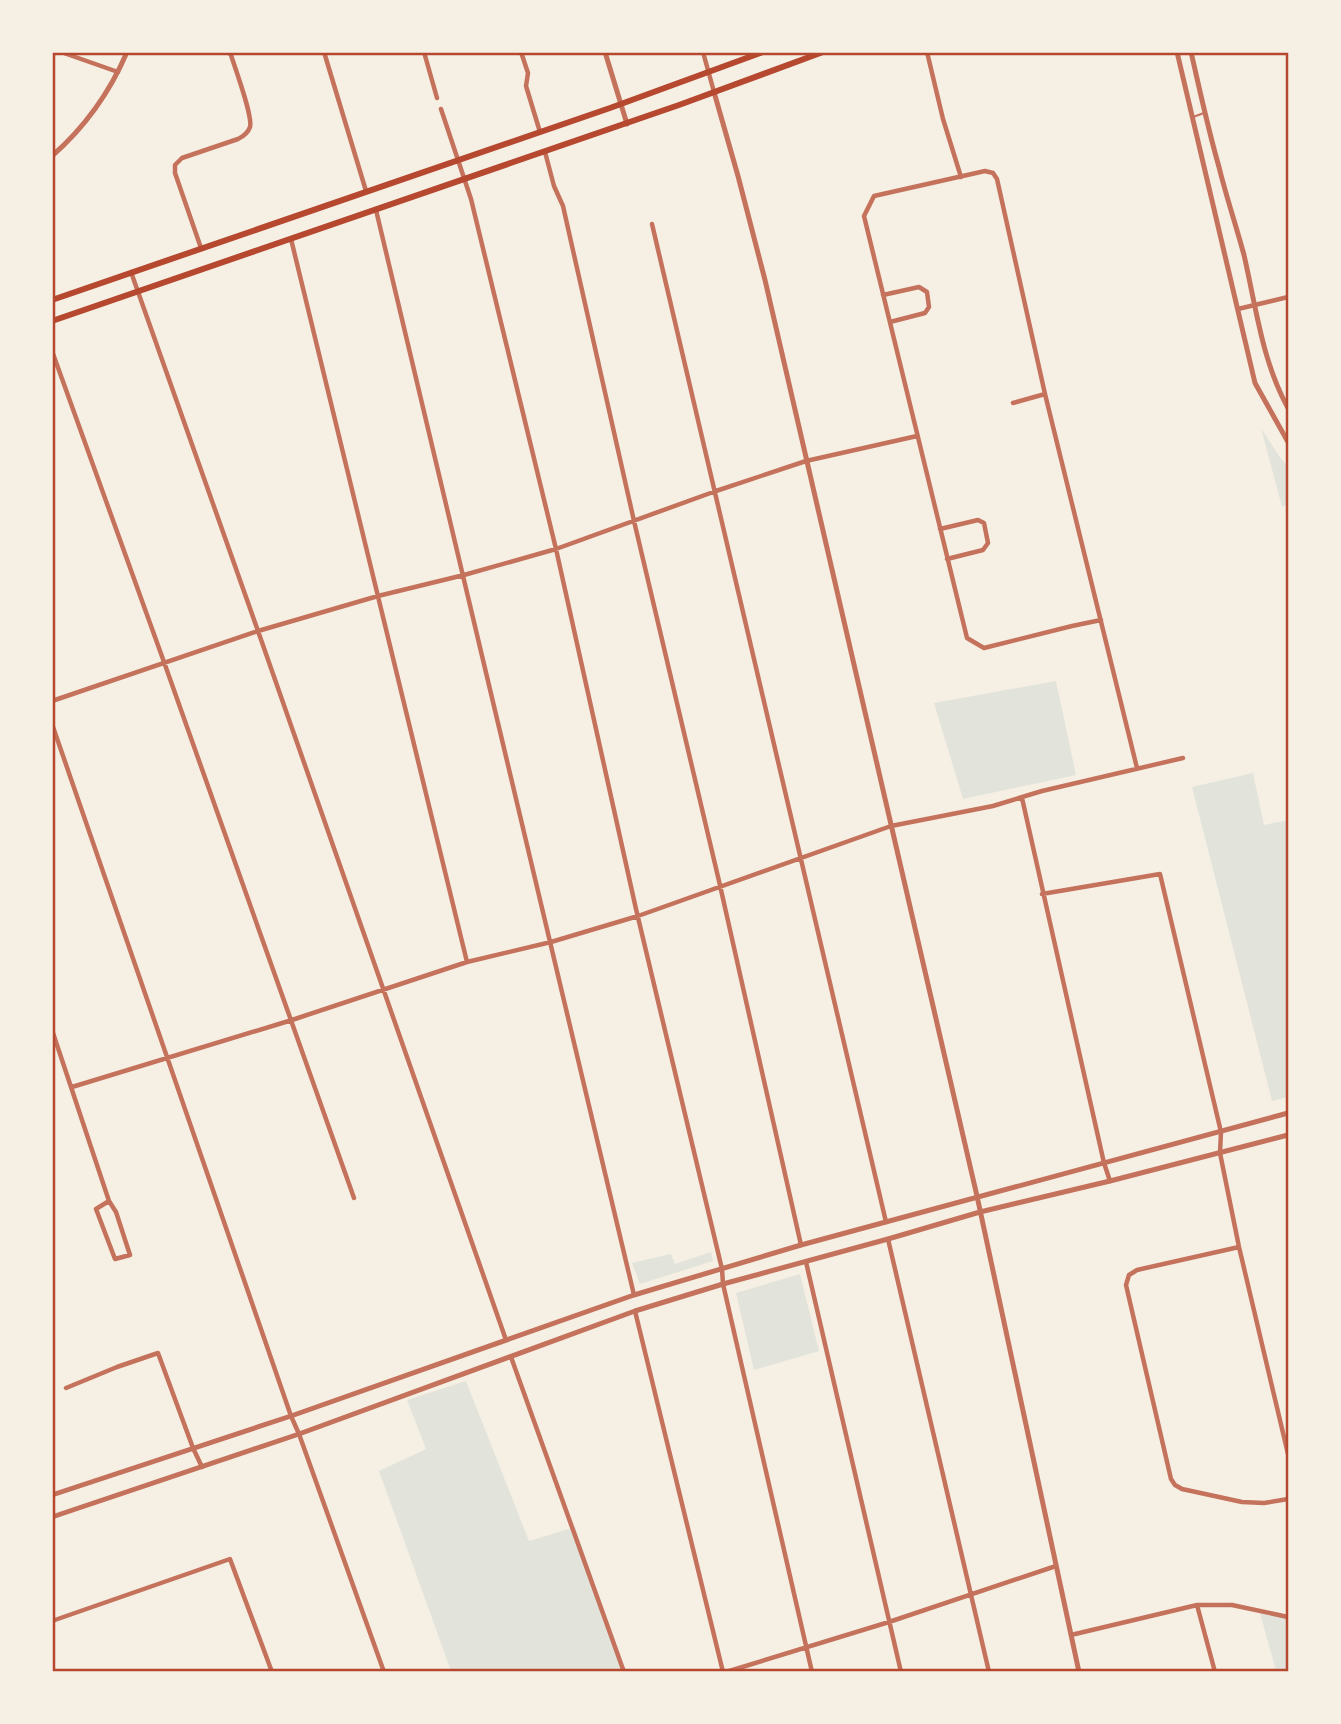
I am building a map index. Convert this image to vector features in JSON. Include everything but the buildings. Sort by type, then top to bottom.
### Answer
[{"type":"main road","points":[[52,299],[621,104],[763,52]]},
{"type":"main road","points":[[52,321],[627,124],[823,52]]},
{"type":"street","points":[[61,52],[118,73]]},
{"type":"street","points":[[52,156],[89,118],[118,73],[127,52]]},
{"type":"street","points":[[201,248],[174,167],[180,159],[238,139],[248,130],[251,119],[228,52]]},
{"type":"street","points":[[324,52],[366,191]]},
{"type":"street","points":[[424,52],[438,98]]},
{"type":"street","points":[[521,52],[527,73],[526,86],[540,132]]},
{"type":"street","points":[[605,52],[627,124]]},
{"type":"street","points":[[703,52],[763,270],[981,1212],[1079,1671]]},
{"type":"street","points":[[927,52],[943,119],[961,177]]},
{"type":"street","points":[[1177,52],[1255,383],[1283,436],[1289,442]]},
{"type":"street","points":[[1191,52],[1256,305],[1262,340],[1278,390],[1289,408]]},
{"type":"street","points":[[441,109],[471,199],[556,549],[812,1671]]},
{"type":"street","points":[[545,152],[554,186],[563,206],[801,1245]]},
{"type":"street","points":[[1101,620],[984,648],[967,638],[864,216],[874,196],[985,171],[993,173],[997,179],[1045,394],[1101,620],[1137,768]]},
{"type":"street","points":[[376,210],[634,1295]]},
{"type":"street","points":[[652,224],[886,1222]]},
{"type":"street","points":[[291,239],[467,962]]},
{"type":"street","points":[[131,272],[506,1340]]},
{"type":"street","points":[[883,295],[919,287],[927,292],[929,307],[925,313],[890,322]]},
{"type":"street","points":[[1238,309],[1289,297]]},
{"type":"street","points":[[52,351],[354,1198]]},
{"type":"street","points":[[1013,403],[1045,394]]},
{"type":"street","points":[[52,701],[258,631],[556,549],[806,461],[918,436]]},
{"type":"street","points":[[940,528],[978,520],[984,523],[988,543],[983,550],[947,559]]},
{"type":"street","points":[[52,724],[291,1416],[384,1671]]},
{"type":"street","points":[[72,1087],[292,1020],[467,962],[551,942],[638,916],[891,826],[993,806],[1183,758]]},
{"type":"street","points":[[1022,797],[1042,894],[1110,1181]]},
{"type":"street","points":[[1042,894],[1160,874],[1221,1132],[1220,1153],[1239,1247],[1289,1454]]},
{"type":"street","points":[[52,1030],[109,1201],[116,1212],[130,1255],[115,1259],[96,1209],[109,1201]]},
{"type":"street","points":[[52,1495],[291,1416],[634,1295],[977,1196],[1289,1113]]},
{"type":"street","points":[[52,1517],[299,1434],[635,1311],[981,1212],[1289,1135]]},
{"type":"street","points":[[888,1239],[989,1671]]},
{"type":"street","points":[[1239,1247],[1138,1270],[1129,1275],[1126,1285],[1171,1479],[1175,1485],[1182,1489],[1242,1502],[1264,1503],[1289,1499]]},
{"type":"street","points":[[806,1262],[901,1671]]},
{"type":"street","points":[[635,1311],[724,1671],[890,1622],[1055,1566]]},
{"type":"street","points":[[66,1388],[158,1353],[202,1467]]},
{"type":"street","points":[[511,1357],[624,1671]]},
{"type":"street","points":[[52,1621],[230,1559],[272,1671]]},
{"type":"street","points":[[1072,1635],[1198,1605],[1232,1605],[1289,1616]]},
{"type":"street","points":[[1198,1605],[1215,1671]]},
{"type":"lane","points":[[1192,117],[1205,113]]},
{"type":"shaded area","points":[[1261,428],[1288,466],[1288,504],[1282,507]]},
{"type":"shaded area","points":[[1056,681],[1076,775],[963,799],[934,703]]},
{"type":"shaded area","points":[[1253,773],[1264,825],[1288,820],[1288,1097],[1272,1101],[1192,787]]},
{"type":"shaded area","points":[[711,1252],[713,1261],[640,1284],[632,1263],[671,1254],[675,1264]]},
{"type":"shaded area","points":[[800,1274],[819,1351],[754,1370],[736,1293]]},
{"type":"shaded area","points":[[466,1381],[529,1541],[575,1527],[625,1671],[451,1671],[379,1471],[426,1449],[407,1400]]},
{"type":"shaded area","points":[[1260,1613],[1288,1618],[1288,1671],[1276,1671]]}]
